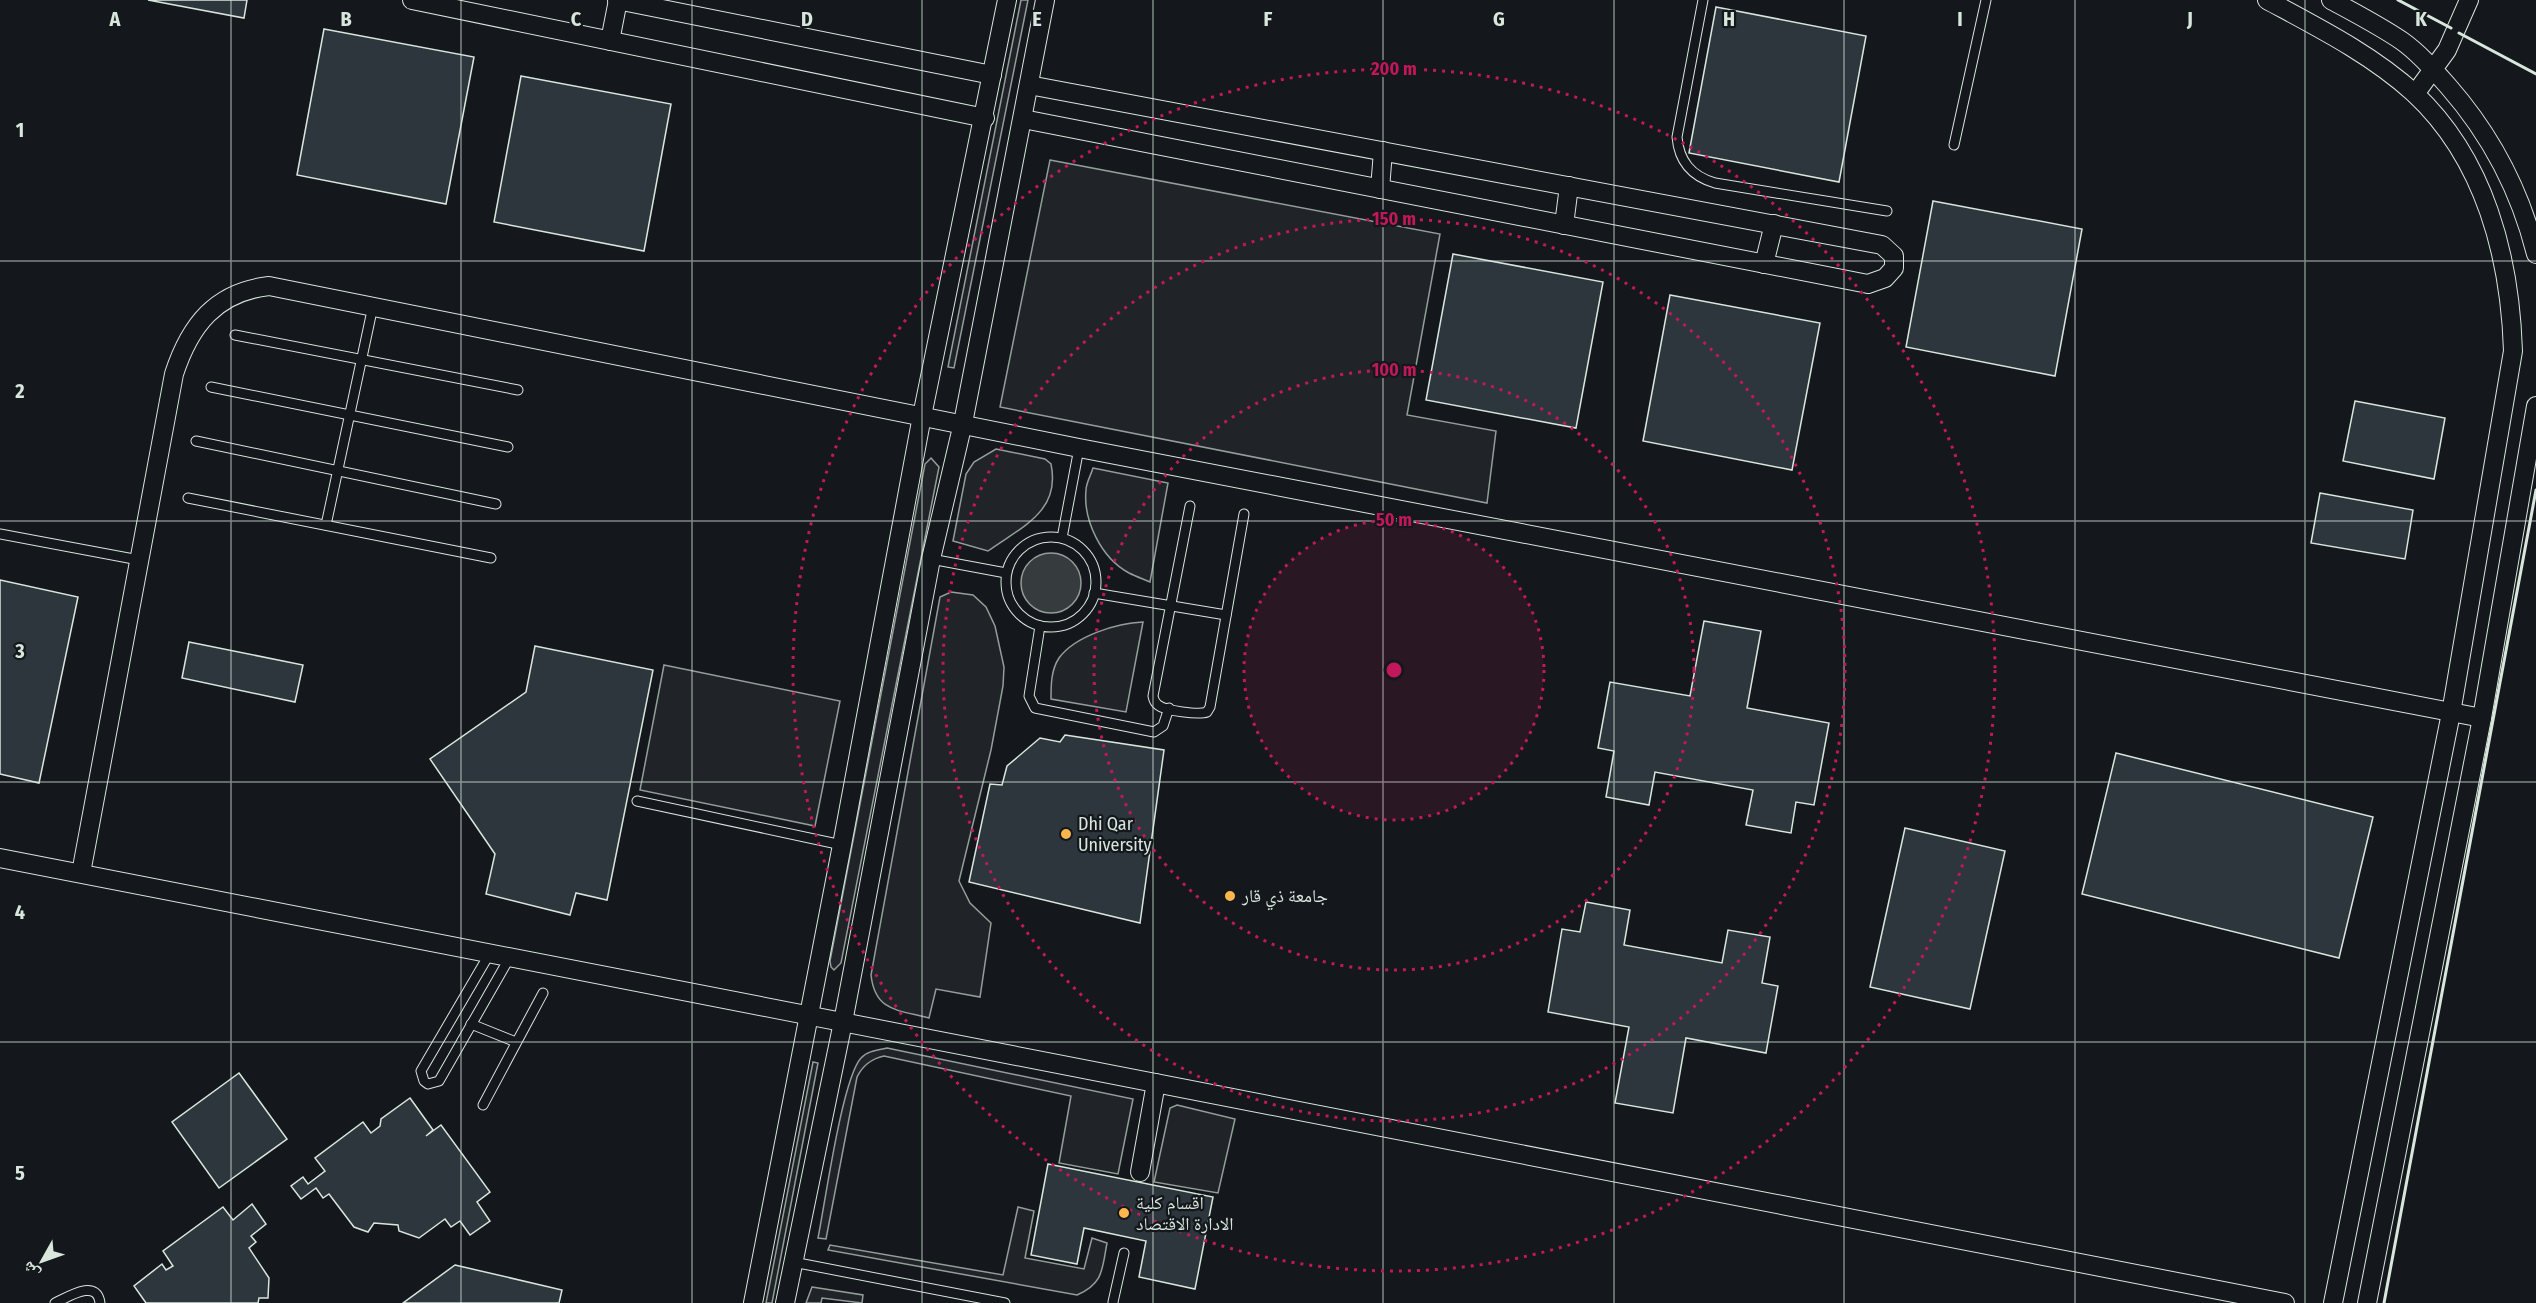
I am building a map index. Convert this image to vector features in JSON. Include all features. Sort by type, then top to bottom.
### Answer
[{"type":"street","points":[[417,0],[985,118]]},
{"type":"street","points":[[610,41],[617,0],[992,75]]},
{"type":"street","points":[[753,1303],[922,416],[985,118],[1007,0]]},
{"type":"street","points":[[785,1303],[843,1022],[931,559],[963,423],[1046,0]]},
{"type":"street","points":[[2267,0],[2382,67],[2415,94],[2444,128],[2468,165],[2485,199],[2505,263],[2512,305],[2513,351],[2451,713],[2333,1303]]},
{"type":"street","points":[[2331,0],[2404,42],[2434,70],[2469,110],[2494,146],[2528,225],[2536,254]]},
{"type":"street","points":[[2415,94],[2434,70],[2456,31],[2469,0]]},
{"type":"street","points":[[1023,120],[1868,284],[1885,278],[1894,268],[1894,256],[1882,245],[1029,85]]},
{"type":"street","points":[[1380,189],[1383,152]]},
{"type":"street","points":[[1564,225],[1569,186]]},
{"type":"street","points":[[1764,264],[1774,224]]},
{"type":"street","points":[[81,873],[174,374],[189,338],[213,308],[248,288],[269,286],[1079,448],[2482,718]]},
{"type":"street","points":[[2367,1303],[2482,718],[2536,406]]},
{"type":"street","points":[[0,858],[2285,1303]]},
{"type":"street","points":[[1140,1172],[1156,1083]]},
{"type":"lane","points":[[1703,0],[1677,137],[1681,157],[1686,166],[1704,180],[1715,183],[1887,212]]},
{"type":"lane","points":[[1954,145],[1986,0]]},
{"type":"lane","points":[[326,525],[373,306]]},
{"type":"lane","points":[[235,335],[518,390]]},
{"type":"lane","points":[[211,387],[507,447]]},
{"type":"lane","points":[[196,441],[496,504]]},
{"type":"lane","points":[[1062,538],[1079,448]]},
{"type":"lane","points":[[188,498],[491,558]]},
{"type":"lane","points":[[1190,506],[1153,696],[1157,705],[1202,714],[1210,707],[1244,514]]},
{"type":"lane","points":[[0,534],[139,560]]},
{"type":"lane","points":[[1047,537],[1062,538],[1075,544],[1085,553],[1094,572],[1094,593],[1089,606],[1068,624],[1054,627],[1040,626],[1024,618],[1009,600],[1005,587],[1006,573],[1011,560],[1027,544],[1047,537]]},
{"type":"lane","points":[[931,559],[1006,573]]},
{"type":"lane","points":[[1094,593],[1226,615]]},
{"type":"lane","points":[[1040,626],[1029,696],[1035,708],[1154,732],[1163,726],[1169,708]]},
{"type":"lane","points":[[637,801],[842,845]]},
{"type":"lane","points":[[490,953],[421,1071],[424,1081],[432,1085],[439,1081],[510,957]]},
{"type":"lane","points":[[483,1105],[543,993]]},
{"type":"lane","points":[[471,1024],[516,1042]]},
{"type":"lane","points":[[1102,1303],[1114,1302],[1124,1253]]},
{"type":"lane","points":[[793,1262],[1005,1303]]},
{"type":"lane","points":[[55,1303],[86,1289],[93,1291],[99,1297],[100,1303]]},
{"type":"shaded area","points":[[1021,0],[1028,0],[954,368],[948,367]]},
{"type":"shaded area","points":[[1050,160],[1440,234],[1407,415],[1496,431],[1487,503],[1000,407]]},
{"type":"shaded area","points":[[996,449],[1045,459],[1051,464],[1053,481],[1050,494],[1036,516],[988,551],[953,541],[966,474],[974,462]]},
{"type":"shaded area","points":[[931,458],[939,467],[841,963],[834,970],[830,961],[925,464]]},
{"type":"shaded area","points":[[1093,468],[1168,483],[1150,582],[1119,566],[1102,548],[1096,537],[1086,502],[1086,487]]},
{"type":"shaded area","points":[[1051,553],[1072,562],[1081,583],[1072,604],[1051,613],[1030,604],[1021,583],[1030,562]]},
{"type":"shaded area","points":[[951,592],[973,595],[986,607],[995,626],[1004,667],[1003,686],[991,750],[959,881],[970,903],[991,923],[980,997],[936,989],[929,1018],[899,1011],[883,1003],[873,987],[871,975],[940,597]]},
{"type":"shaded area","points":[[1143,622],[1126,712],[1051,699],[1054,668],[1066,650],[1097,632]]},
{"type":"shaded area","points":[[664,665],[840,701],[815,826],[640,790]]},
{"type":"shaded area","points":[[887,1048],[1133,1099],[1118,1174],[1059,1163],[1071,1096],[884,1056],[868,1063],[857,1077],[826,1239],[818,1238],[841,1115],[854,1070],[866,1054]]},
{"type":"shaded area","points":[[813,1062],[818,1063],[772,1303],[766,1303]]},
{"type":"shaded area","points":[[1177,1105],[1235,1119],[1218,1193],[1154,1182],[1170,1108]]},
{"type":"shaded area","points":[[1018,1207],[1034,1211],[1025,1258],[1084,1269],[1092,1238],[1107,1243],[1097,1280],[1077,1295],[828,1250],[830,1245],[1003,1275]]},
{"type":"shaded area","points":[[812,1287],[863,1295],[862,1303],[822,1298],[821,1303],[806,1303]]},
{"type":"building","points":[[148,0],[247,0],[244,18]]},
{"type":"building","points":[[1716,7],[1866,36],[1839,182],[1689,153]]},
{"type":"building","points":[[324,29],[474,57],[446,204],[297,175]]},
{"type":"building","points":[[521,76],[671,104],[644,251],[494,222]]},
{"type":"building","points":[[1933,201],[2082,229],[2055,376],[1906,347]]},
{"type":"building","points":[[1453,254],[1603,282],[1576,428],[1426,400]]},
{"type":"building","points":[[1670,295],[1820,323],[1792,470],[1643,441]]},
{"type":"building","points":[[2355,401],[2445,418],[2434,479],[2343,461]]},
{"type":"building","points":[[2320,493],[2413,510],[2405,559],[2311,543]]},
{"type":"building","points":[[0,580],[78,597],[39,783],[0,774]]},
{"type":"building","points":[[1704,621],[1761,631],[1747,708],[1829,723],[1814,805],[1796,802],[1791,833],[1746,825],[1753,790],[1655,772],[1649,805],[1606,797],[1614,751],[1598,748],[1610,682],[1690,696]]},
{"type":"building","points":[[189,642],[303,665],[295,702],[182,678]]},
{"type":"building","points":[[535,646],[653,670],[607,900],[576,893],[570,915],[486,894],[495,854],[430,759],[526,692]]},
{"type":"building","name":"Dhi Qar University","points":[[1065,735],[1164,750],[1140,923],[969,882],[990,784],[1002,785],[1007,766],[1040,738],[1060,742]]},
{"type":"building","points":[[2116,753],[2373,817],[2339,958],[2082,894]]},
{"type":"building","points":[[1905,828],[2005,851],[1970,1009],[1870,987]]},
{"type":"building","points":[[1586,902],[1630,910],[1624,945],[1722,963],[1728,930],[1770,937],[1762,983],[1778,986],[1766,1053],[1686,1038],[1673,1113],[1615,1103],[1629,1027],[1548,1012],[1562,929],[1580,932]]},
{"type":"building","points":[[239,1073],[287,1139],[219,1188],[172,1122]]},
{"type":"building","points":[[410,1098],[433,1130],[426,1136],[441,1125],[490,1192],[477,1202],[490,1221],[470,1235],[460,1221],[451,1227],[445,1219],[419,1238],[399,1231],[398,1225],[374,1223],[368,1232],[354,1227],[329,1194],[323,1198],[316,1188],[301,1199],[291,1186],[303,1177],[308,1184],[325,1171],[315,1158],[363,1122],[371,1133],[380,1126],[381,1119]]},
{"type":"building","name":"اقسام كلية الادارة الاقتصاد","points":[[1048,1164],[1213,1197],[1195,1289],[1139,1277],[1146,1241],[1084,1228],[1077,1264],[1031,1255]]},
{"type":"building","points":[[252,1204],[266,1224],[251,1236],[256,1242],[249,1248],[269,1278],[268,1298],[259,1298],[258,1303],[146,1303],[134,1286],[162,1264],[166,1270],[173,1266],[163,1251],[223,1207],[233,1220]]},
{"type":"building","points":[[455,1265],[562,1290],[559,1303],[403,1303]]},
{"type":"wall","points":[[2398,0],[2451,28]]},
{"type":"wall","points":[[2459,33],[2536,74]]},
{"type":"wall","points":[[2384,1303],[2536,490]]},
{"type":"place","name":"Dhi Qar University","points":[[1066,834]]},
{"type":"place","name":"جامعة ذي قار","points":[[1230,896]]},
{"type":"place","name":"اقسام كلية الادارة الاقتصاد","points":[[1124,1213]]}]
